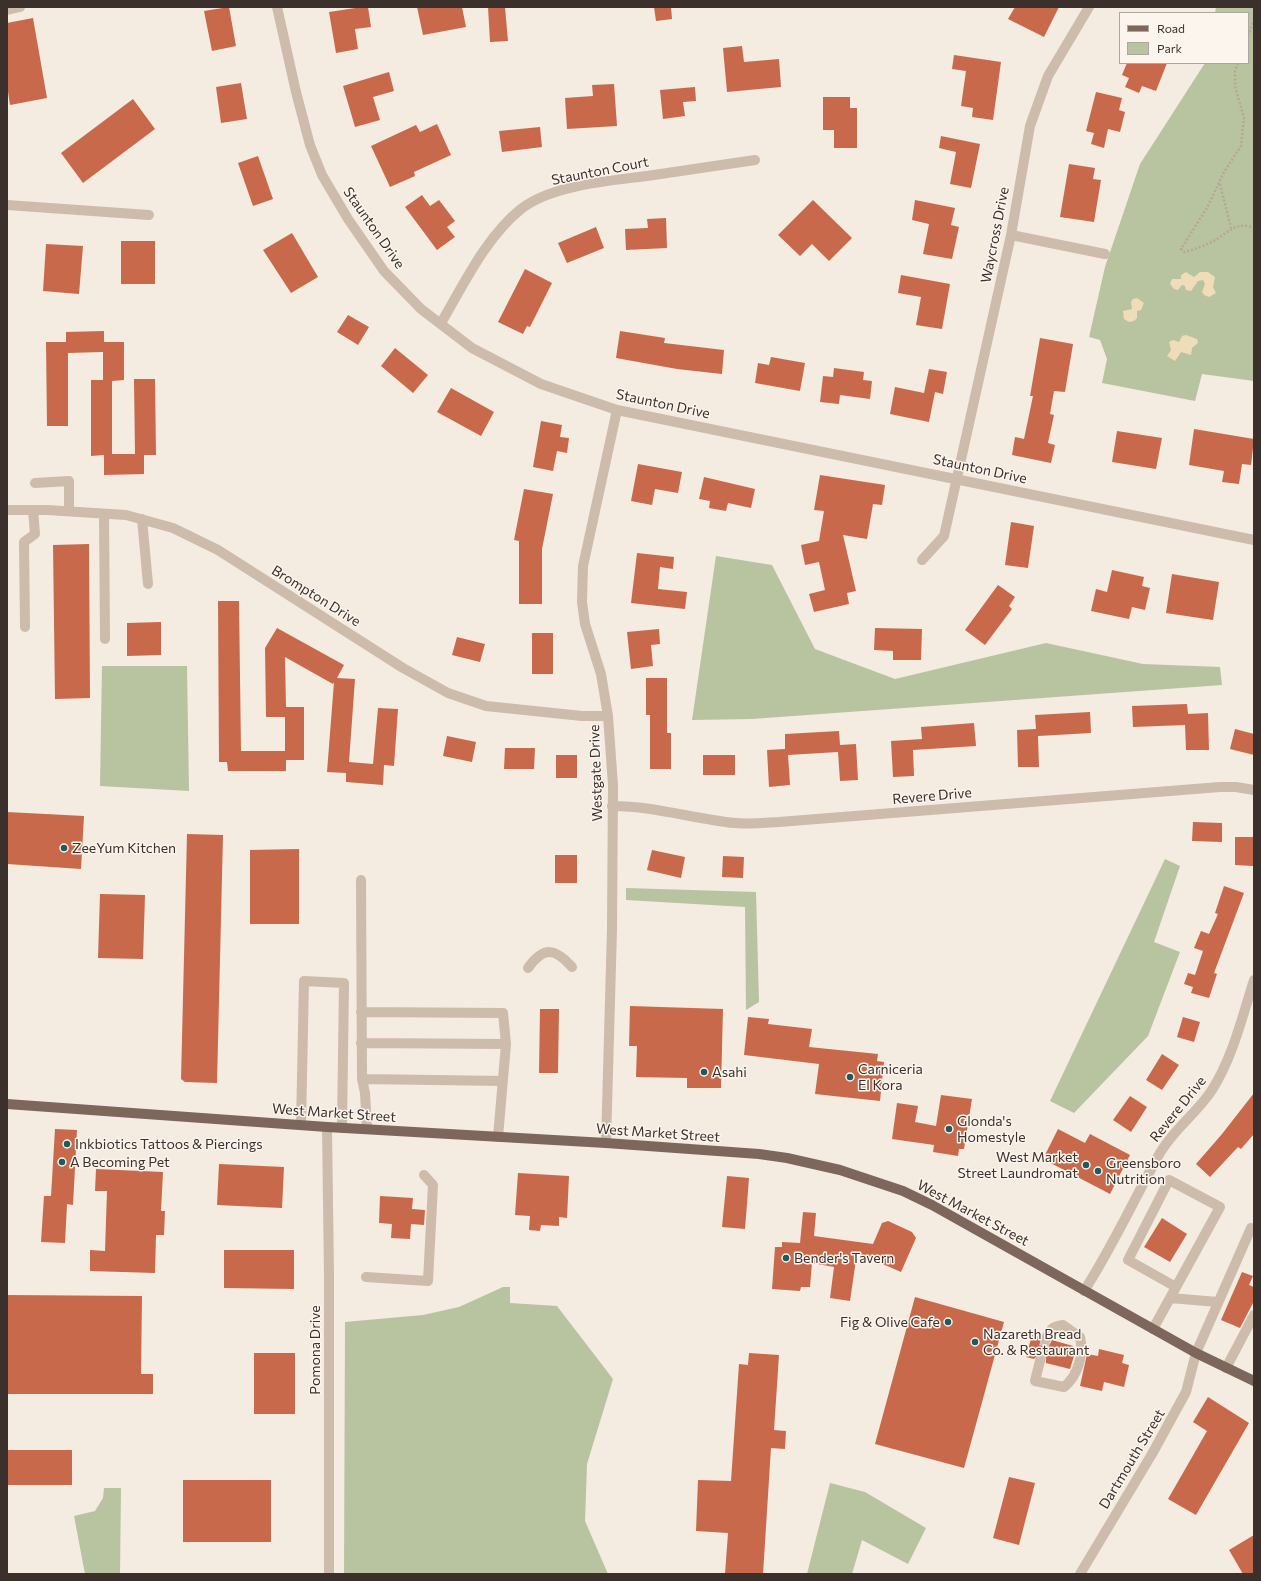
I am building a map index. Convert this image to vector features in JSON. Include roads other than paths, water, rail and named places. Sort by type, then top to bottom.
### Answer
[{"type":"main road","name":"West Market Street","points":[[7,1104],[342,1128],[606,1143],[759,1154],[787,1158],[840,1170],[903,1192],[932,1205],[1196,1353],[1254,1381]]},
{"type":"street","points":[[7,10],[20,7]]},
{"type":"street","name":"Staunton Drive","points":[[277,7],[310,145],[322,175],[348,219],[384,271],[421,309],[441,322],[472,348],[541,384],[617,410],[1254,540]]},
{"type":"street","name":"Waycross Drive","points":[[922,560],[944,536],[1011,235],[1030,126],[1048,76],[1089,7]]},
{"type":"street","name":"Staunton Court","points":[[441,322],[472,269],[488,246],[497,234],[522,208],[555,192],[598,183],[755,160]]},
{"type":"street","points":[[7,204],[149,215]]},
{"type":"street","points":[[1011,235],[1105,254]]},
{"type":"street","name":"Westgate Drive","points":[[606,1143],[612,929],[613,785],[608,716],[601,674],[584,624],[582,602],[583,566],[617,410]]},
{"type":"street","points":[[35,483],[69,481],[69,511]]},
{"type":"street","name":"Brompton Drive","points":[[7,510],[69,511],[126,515],[173,528],[194,540],[218,550],[403,668],[448,694],[486,706],[582,716],[608,716]]},
{"type":"street","points":[[25,627],[24,542],[35,534],[33,510]]},
{"type":"street","points":[[104,514],[105,639]]},
{"type":"street","points":[[142,519],[148,584]]},
{"type":"street","name":"Revere Drive","points":[[612,806],[638,806],[727,823],[744,824],[1220,787],[1236,787],[1254,790]]},
{"type":"street","points":[[361,880],[362,1079],[365,1093],[367,1129]]},
{"type":"street","points":[[528,968],[542,953],[549,952],[564,958],[572,967]]},
{"type":"street","name":"Revere Drive","points":[[1084,1291],[1102,1264],[1161,1151],[1173,1134],[1211,1092],[1223,1073],[1254,980]]},
{"type":"street","points":[[301,1125],[304,981],[344,983],[342,1128]]},
{"type":"street","points":[[362,1012],[503,1013],[506,1044],[498,1136]]},
{"type":"street","points":[[362,1043],[506,1044]]},
{"type":"street","points":[[362,1079],[503,1081]]},
{"type":"street","name":"Pomona Drive","points":[[327,1127],[329,1276],[329,1574]]},
{"type":"street","points":[[366,1277],[428,1281],[433,1185],[424,1176]]},
{"type":"street","points":[[1153,1329],[1220,1207],[1169,1180],[1128,1260],[1176,1287]]},
{"type":"street","name":"Dartmouth Street","points":[[1080,1574],[1152,1454],[1183,1398],[1190,1381],[1196,1353],[1251,1228],[1254,1230]]},
{"type":"street","points":[[1170,1298],[1218,1302]]},
{"type":"street","points":[[1226,1368],[1254,1315]]},
{"type":"street","points":[[1040,1361],[1036,1381],[1064,1387],[1074,1376],[1079,1362],[1082,1347],[1080,1337],[1063,1325],[1054,1326],[1049,1330],[1046,1339]]},
{"type":"tunnel","points":[[1040,1361],[1046,1339]]},
{"type":"place","name":"ZeeYum Kitchen","points":[[64,848]]},
{"type":"place","name":"Asahi","points":[[704,1072]]},
{"type":"place","name":"Carniceria El Kora","points":[[850,1077]]},
{"type":"place","name":"Glonda's Homestyle","points":[[949,1129]]},
{"type":"place","name":"Inkbiotics Tattoos & Piercings","points":[[67,1144]]},
{"type":"place","name":"A Becoming Pet","points":[[62,1162]]},
{"type":"place","name":"West Market Street Laundromat","points":[[1086,1165]]},
{"type":"place","name":"Greensboro Nutrition","points":[[1098,1171]]},
{"type":"place","name":"Bender's Tavern","points":[[786,1258]]},
{"type":"place","name":"Fig & Olive Cafe","points":[[948,1322]]},
{"type":"place","name":"Nazareth Bread Co. & Restaurant","points":[[975,1342]]}]
